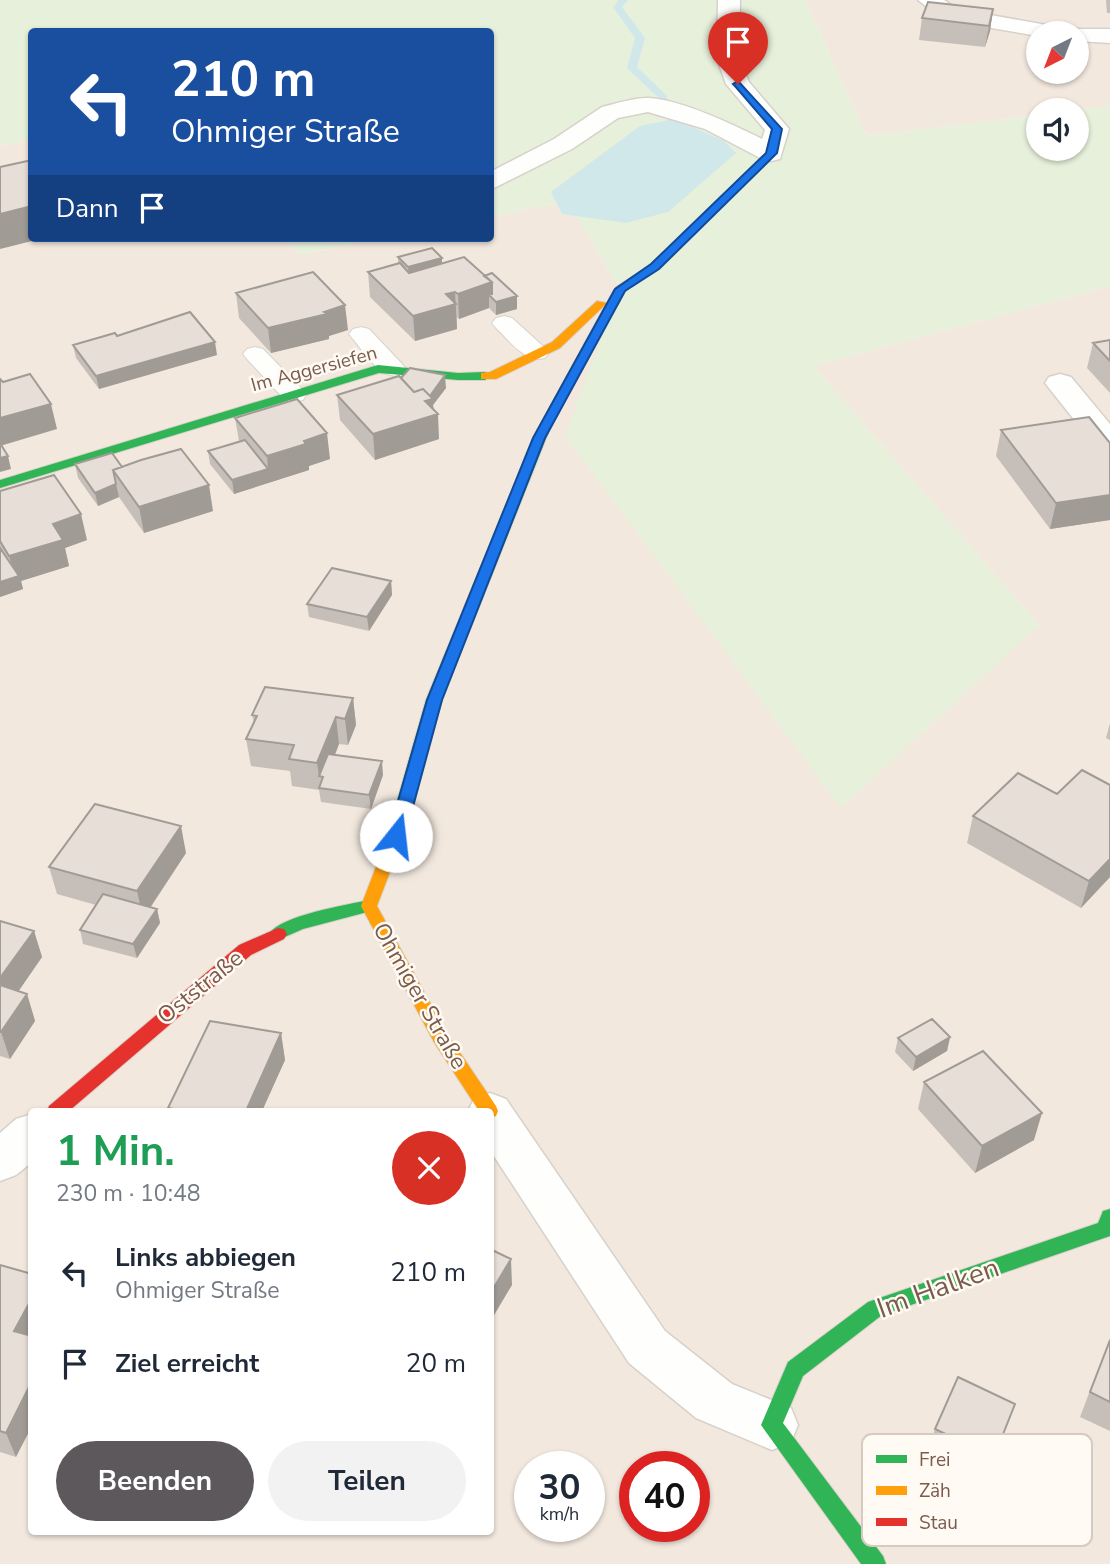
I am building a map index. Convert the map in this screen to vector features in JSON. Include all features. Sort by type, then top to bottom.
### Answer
[{"type":"street","points":[[494,180],[563,144],[611,112],[649,105],[714,124],[771,153],[777,129],[738,84],[727,59],[730,0]]},
{"type":"street","points":[[929,0],[950,14],[1026,27]]},
{"type":"street","points":[[1089,35],[1110,36]]},
{"type":"street","name":"Ohmiger Straße","points":[[487,1108],[440,1037],[369,906],[396,836],[434,700],[534,451],[620,289],[655,267],[771,153]]},
{"type":"street","name":"Im Aggersiefen","points":[[0,484],[378,369],[415,370],[458,378],[492,376],[556,345],[593,308],[620,289]]},
{"type":"street","points":[[1060,383],[1110,444]]},
{"type":"street","name":"Oststraße","points":[[60,1108],[245,950],[298,924],[369,906]]},
{"type":"street","name":"Ohmiger Straße","points":[[494,1118],[647,1347],[714,1401],[772,1425]]},
{"type":"street","points":[[0,1161],[28,1136]]},
{"type":"street","name":"Im Halken","points":[[772,1425],[795,1369],[875,1308],[1108,1226]]},
{"type":"street","points":[[772,1425],[875,1564]]},
{"type":"lane","points":[[504,323],[537,354]]},
{"type":"lane","points":[[360,334],[394,370]]},
{"type":"lane","points":[[254,354],[294,395]]},
{"type":"shaded area","points":[[805,0],[1110,0],[1110,106],[1089,108],[1089,98],[1026,98],[1026,116],[866,136]]},
{"type":"shaded area","points":[[28,140],[28,242],[289,242],[300,255],[363,242],[494,242],[494,216],[567,201],[620,289],[1039,625],[813,366],[1110,286],[1110,1564],[0,1564],[0,146]]},
{"type":"green space","points":[[0,0],[805,0],[866,136],[1026,116],[1026,161],[1089,161],[1089,108],[1110,106],[1110,286],[813,366],[1039,625],[841,808],[565,436],[620,289],[567,201],[494,216],[494,28],[28,28],[28,140],[0,146]]},
{"type":"green space","points":[[289,242],[363,242],[300,255]]},
{"type":"water","points":[[674,119],[724,141],[736,153],[668,212],[626,223],[562,214],[551,192],[640,126]]},
{"type":"building","points":[[928,2],[993,9],[989,26],[922,18]]},
{"type":"building","points":[[28,161],[28,207],[0,214],[0,167]]},
{"type":"building","points":[[432,248],[442,258],[408,267],[398,257]]},
{"type":"building","points":[[464,257],[492,282],[458,294],[446,294],[456,304],[413,316],[368,272],[400,263],[409,273]]},
{"type":"building","points":[[313,272],[345,305],[324,312],[327,314],[268,328],[236,293]]},
{"type":"building","points":[[492,273],[517,296],[496,302],[489,295],[492,294],[492,282],[484,276]]},
{"type":"building","points":[[190,312],[215,342],[96,376],[73,345],[115,333],[117,336]]},
{"type":"building","points":[[1110,340],[1110,361],[1093,343]]},
{"type":"building","points":[[410,368],[445,375],[430,396],[423,389],[414,392],[401,378]]},
{"type":"building","points":[[30,374],[51,404],[0,418],[0,379],[3,382]]},
{"type":"building","points":[[399,376],[414,392],[423,389],[433,399],[425,401],[438,414],[373,434],[337,395]]},
{"type":"building","points":[[297,399],[327,433],[304,441],[306,444],[267,456],[235,418]]},
{"type":"building","points":[[1089,417],[1110,443],[1110,495],[1056,503],[1001,430]]},
{"type":"building","points":[[245,440],[268,469],[232,480],[208,451]]},
{"type":"building","points":[[0,443],[8,456],[0,458]]},
{"type":"building","points":[[181,449],[209,485],[139,507],[113,470]]},
{"type":"building","points":[[112,453],[122,467],[113,470],[116,484],[95,493],[75,464]]},
{"type":"building","points":[[54,475],[81,514],[53,524],[63,540],[9,556],[0,541],[0,491]]},
{"type":"building","points":[[0,548],[19,576],[0,582]]},
{"type":"building","points":[[332,568],[391,581],[367,617],[307,604]]},
{"type":"building","points":[[265,687],[353,698],[345,719],[336,717],[317,763],[289,759],[294,745],[246,739],[257,716],[252,715]]},
{"type":"building","points":[[328,754],[382,761],[369,795],[319,788],[323,777],[319,776]]},
{"type":"building","points":[[1082,770],[1110,785],[1110,859],[1089,881],[973,816],[1018,773],[1057,794]]},
{"type":"building","points":[[95,804],[181,826],[137,891],[49,867]]},
{"type":"building","points":[[103,894],[157,909],[133,944],[80,930]]},
{"type":"building","points":[[0,921],[34,931],[0,978]]},
{"type":"building","points":[[0,985],[27,994],[1,1032],[0,1032]]},
{"type":"building","points":[[932,1019],[950,1037],[916,1057],[898,1038]]},
{"type":"building","points":[[210,1021],[281,1033],[247,1108],[168,1108]]},
{"type":"building","points":[[983,1051],[1042,1113],[982,1146],[924,1082]]},
{"type":"building","points":[[494,1251],[511,1259],[494,1287]]},
{"type":"building","points":[[0,1265],[28,1273],[28,1305],[14,1331],[28,1335],[28,1389],[6,1433],[0,1431]]},
{"type":"building","points":[[1110,1340],[1110,1402],[1090,1392]]},
{"type":"building","points":[[958,1377],[1015,1404],[1003,1434],[946,1434],[935,1429]]},
{"type":"waterway","points":[[624,0],[617,7],[640,38],[632,68],[664,98]]},
{"type":"traffic: fast","points":[[0,484],[378,369],[485,376]]},
{"type":"traffic: fast","points":[[393,843],[434,700],[543,431]]},
{"type":"traffic: fast","points":[[278,934],[298,924],[369,906]]},
{"type":"traffic: fast","points":[[875,1564],[772,1425],[795,1369],[875,1308],[1105,1229],[1110,1217]]},
{"type":"traffic: slow","points":[[543,431],[620,289],[655,267],[771,154]]},
{"type":"traffic: slow","points":[[485,376],[492,376],[556,345],[601,303]]},
{"type":"traffic: slow","points":[[393,843],[369,906],[440,1037],[487,1108]]},
{"type":"traffic: jam","points":[[60,1108],[245,950],[278,934]]},
{"type":"route","points":[[396,836],[434,700],[539,438],[620,289],[655,267],[771,153],[777,129],[738,84]]}]
